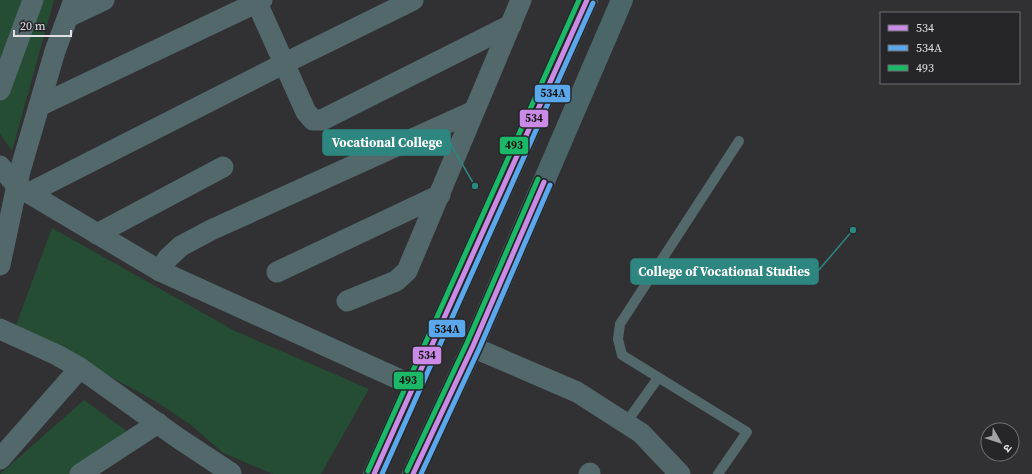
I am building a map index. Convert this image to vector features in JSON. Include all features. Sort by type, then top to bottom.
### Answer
[{"type":"main road","points":[[374,474],[587,0]]},
{"type":"main road","points":[[413,474],[473,346],[622,0]]},
{"type":"street","points":[[1,82],[33,0]]},
{"type":"street","points":[[0,265],[23,190],[20,171],[55,51],[71,8],[104,0]]},
{"type":"street","points":[[23,190],[413,0]]},
{"type":"street","points":[[347,302],[396,281],[407,271],[440,196],[521,0]]},
{"type":"street","points":[[39,106],[259,1],[306,112],[313,120],[322,120],[511,25]]},
{"type":"street","points":[[160,271],[168,258],[181,246],[211,230],[474,111]]},
{"type":"street","points":[[0,166],[23,190],[160,271],[414,386]]},
{"type":"street","points":[[97,234],[223,167]]},
{"type":"street","points":[[277,272],[440,196]]},
{"type":"street","points":[[0,329],[57,355],[80,368],[231,474]]},
{"type":"street","points":[[473,346],[577,392],[641,433],[680,474]]},
{"type":"street","points":[[0,459],[80,368]]},
{"type":"street","points":[[80,474],[158,423]]},
{"type":"lane","points":[[718,474],[746,432],[622,355],[618,339],[620,324],[739,141]]},
{"type":"lane","points":[[626,423],[658,378]]},
{"type":"green space","points":[[0,0],[54,0],[12,151],[0,134]]},
{"type":"green space","points":[[52,228],[235,331],[369,389],[321,474],[273,474],[223,453],[191,425],[155,401],[16,325]]},
{"type":"green space","points":[[84,400],[143,443],[89,474],[0,474]]},
{"type":"transit line","name":"493","points":[[368,471],[579,0]]},
{"type":"transit line","name":"534","points":[[374,474],[587,0]]},
{"type":"transit line","name":"534A","points":[[382,474],[593,3]]},
{"type":"transit line","name":"493","points":[[407,471],[467,343],[538,179]]},
{"type":"transit line","name":"534","points":[[413,474],[473,346],[544,182]]},
{"type":"transit line","name":"534A","points":[[421,474],[479,349],[550,185]]},
{"type":"place","name":"Vocational College","points":[[475,186]]},
{"type":"place","name":"College of Vocational Studies","points":[[853,230]]}]
